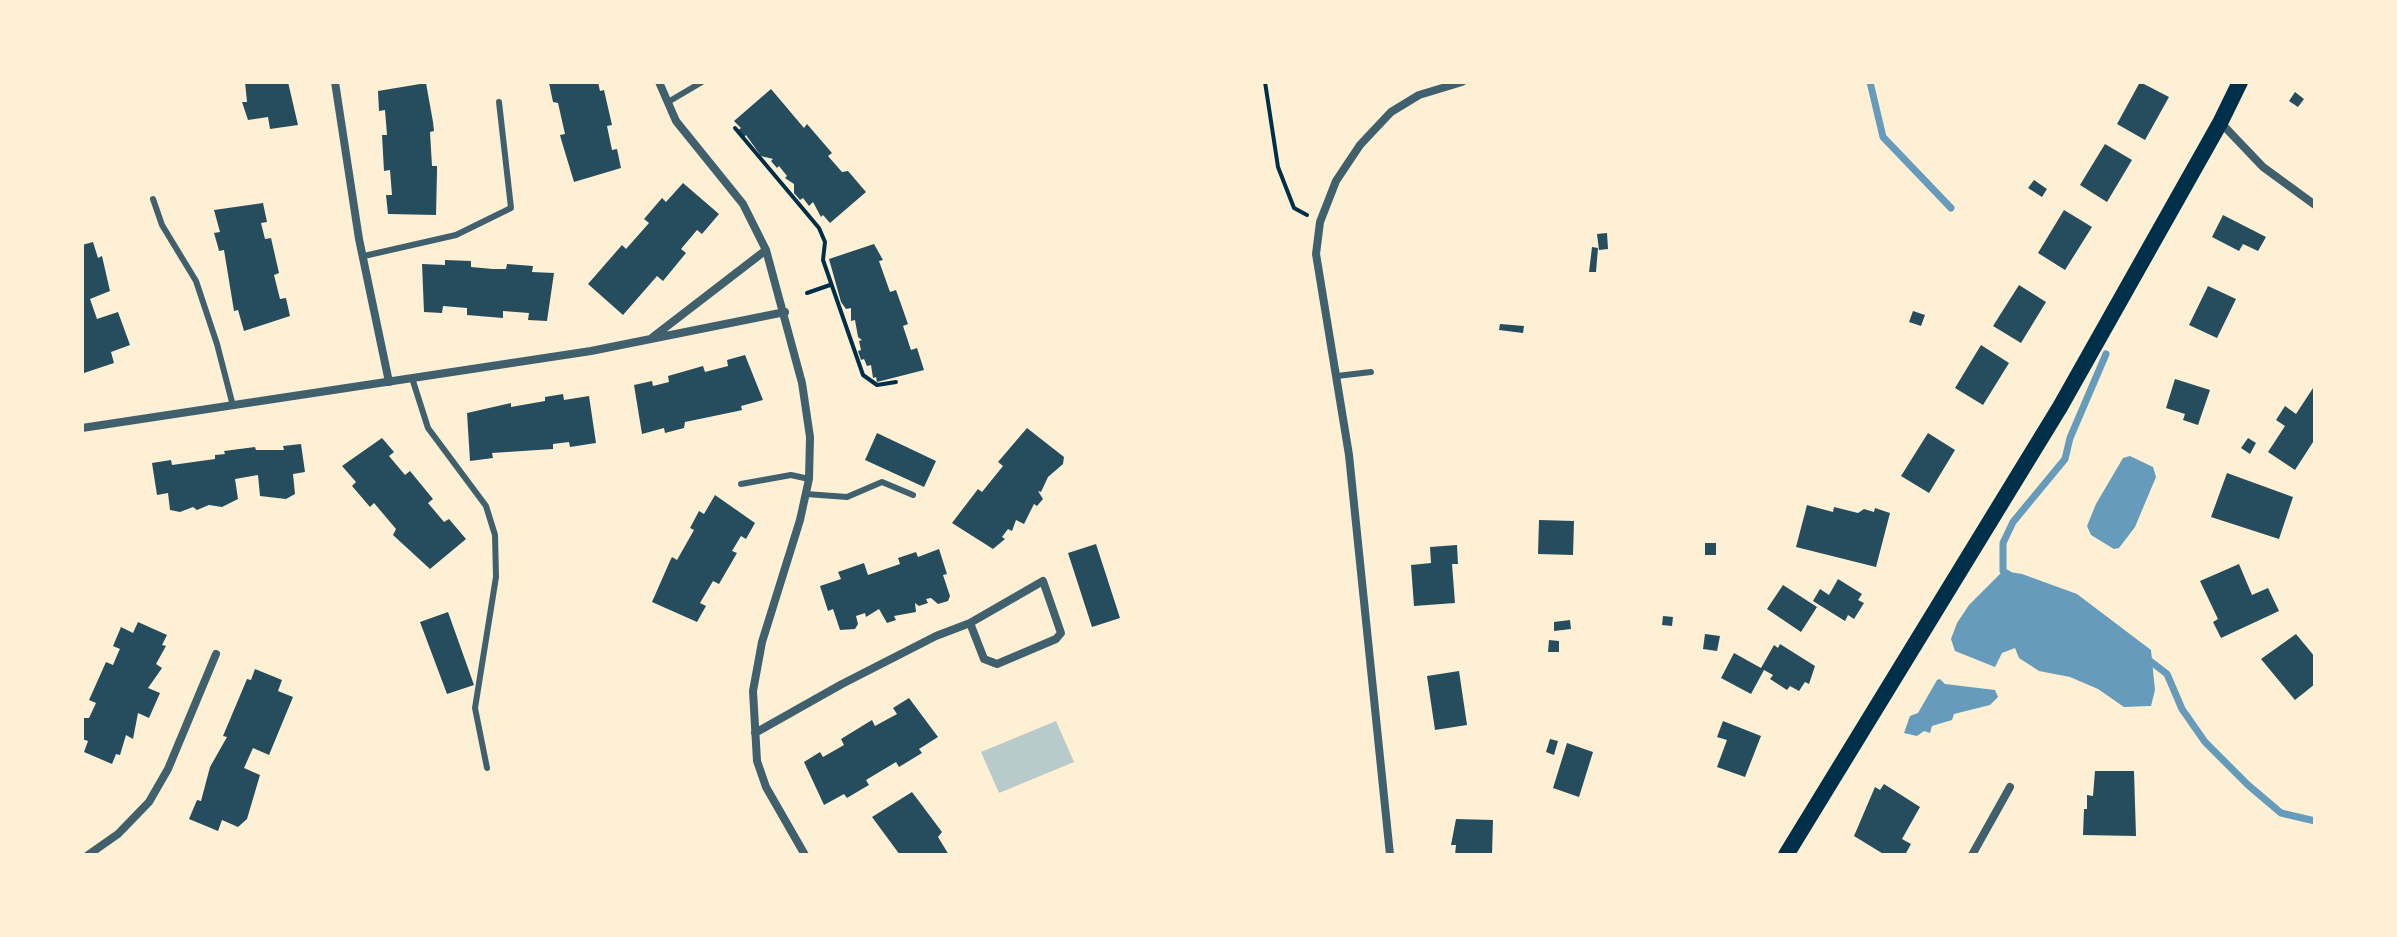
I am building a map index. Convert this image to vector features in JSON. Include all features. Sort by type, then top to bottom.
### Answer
[{"type":"main road","points":[[1786,855],[2060,407],[2240,82]]},
{"type":"street","points":[[335,82],[389,382]]},
{"type":"street","points":[[659,82],[676,121],[743,204],[766,250],[785,312],[804,396],[810,437],[809,479],[756,665],[755,733],[757,761],[766,787],[805,855]]},
{"type":"street","points":[[1390,855],[1351,471],[1316,254],[1320,222],[1336,181],[1360,145],[1391,112],[1419,95],[1462,82]]},
{"type":"street","points":[[2220,123],[2263,167],[2315,205]]},
{"type":"street","points":[[649,340],[766,250]]},
{"type":"street","points":[[82,428],[649,340],[785,312]]},
{"type":"street","points":[[755,733],[936,636],[970,623],[1043,581],[1061,623],[1061,633],[1056,639],[997,664],[984,659],[970,623]]},
{"type":"street","points":[[88,855],[118,834],[149,802],[168,769],[216,654]]},
{"type":"street","points":[[1972,855],[2010,787]]},
{"type":"lane","points":[[668,102],[702,82]]},
{"type":"lane","points":[[364,256],[456,235],[511,208],[499,102]]},
{"type":"lane","points":[[153,199],[162,225],[196,281],[233,406]]},
{"type":"lane","points":[[1337,376],[1371,372]]},
{"type":"lane","points":[[412,378],[428,428],[486,506],[495,535],[496,577],[475,708],[487,768]]},
{"type":"lane","points":[[741,484],[791,475],[809,479]]},
{"type":"lane","points":[[806,494],[847,497],[882,482],[913,495]]},
{"type":"path","points":[[1265,82],[1278,167],[1294,208],[1320,222]]},
{"type":"path","points":[[735,128],[819,228],[825,242],[823,260],[830,285],[863,375],[877,385],[896,382]]},
{"type":"path","points":[[807,293],[830,285]]},
{"type":"shaded area","points":[[1056,721],[1074,762],[999,793],[981,752]]},
{"type":"water","points":[[2130,456],[2153,467],[2156,477],[2135,527],[2119,548],[2114,549],[2091,535],[2087,526],[2123,458]]},
{"type":"water","points":[[2003,571],[2022,574],[2077,594],[2151,650],[2155,690],[2151,706],[2124,707],[2098,689],[2070,677],[2039,671],[2019,658],[2015,648],[2002,653],[1995,667],[1955,651],[1951,639],[1957,623],[1969,605]]},
{"type":"water","points":[[1940,679],[1945,684],[1995,690],[1998,697],[1990,705],[1954,714],[1952,720],[1932,726],[1930,733],[1924,731],[1917,736],[1904,733],[1910,716],[1918,713]]},
{"type":"building","points":[[245,82],[288,82],[298,125],[270,129],[268,117],[248,120],[242,102],[247,102]]},
{"type":"building","points":[[598,82],[600,91],[604,90],[612,125],[607,126],[612,150],[617,149],[621,168],[574,182],[560,135],[565,134],[558,103],[553,102],[549,83]]},
{"type":"building","points":[[2140,82],[2169,97],[2145,140],[2117,124]]},
{"type":"building","points":[[426,83],[434,131],[430,132],[432,166],[437,166],[436,215],[388,214],[386,195],[392,195],[390,170],[384,171],[382,135],[387,135],[385,110],[379,111],[378,91]]},
{"type":"building","points":[[771,89],[804,128],[807,124],[832,153],[828,156],[842,172],[848,171],[866,192],[830,223],[823,215],[821,217],[813,202],[809,206],[803,198],[800,200],[794,193],[794,184],[785,178],[787,176],[779,166],[777,168],[771,161],[773,159],[761,156],[734,121]]},
{"type":"building","points":[[2295,92],[2304,99],[2298,107],[2289,101]]},
{"type":"building","points":[[2105,144],[2132,160],[2107,202],[2080,185]]},
{"type":"building","points":[[2034,180],[2047,189],[2042,197],[2028,188]]},
{"type":"building","points":[[683,183],[719,214],[702,234],[697,230],[681,249],[686,253],[663,281],[657,276],[623,315],[588,284],[622,245],[626,249],[649,223],[644,219],[662,198],[666,202]]},
{"type":"building","points":[[263,203],[267,222],[261,223],[265,239],[271,238],[279,273],[274,275],[280,299],[286,298],[290,316],[244,331],[238,310],[234,311],[224,250],[219,251],[214,233],[220,232],[214,210]]},
{"type":"building","points":[[2064,210],[2092,227],[2065,270],[2038,253]]},
{"type":"building","points":[[2223,215],[2266,237],[2258,251],[2243,244],[2239,251],[2212,237]]},
{"type":"building","points":[[1607,233],[1608,249],[1599,250],[1597,234]]},
{"type":"building","points":[[93,242],[98,258],[102,256],[110,291],[90,299],[97,319],[118,312],[130,345],[111,352],[114,363],[84,373],[82,245]]},
{"type":"building","points":[[874,244],[883,260],[879,261],[890,292],[896,290],[908,324],[903,326],[911,350],[917,348],[924,370],[877,382],[876,377],[873,378],[871,365],[867,366],[864,359],[861,360],[858,351],[861,350],[859,341],[862,340],[858,337],[855,320],[851,321],[851,308],[846,309],[841,302],[829,259]]},
{"type":"building","points":[[1592,247],[1598,248],[1596,272],[1589,272]]},
{"type":"building","points":[[445,260],[471,261],[471,267],[493,269],[506,269],[507,264],[533,266],[532,272],[554,273],[547,321],[528,320],[529,313],[503,311],[503,318],[467,315],[467,308],[443,306],[442,313],[424,312],[422,264],[445,265]]},
{"type":"building","points":[[2019,285],[2046,302],[2021,343],[1993,326]]},
{"type":"building","points":[[2208,286],[2236,299],[2217,338],[2189,325]]},
{"type":"building","points":[[1913,311],[1925,315],[1921,326],[1909,322]]},
{"type":"building","points":[[1500,324],[1524,326],[1523,333],[1499,330]]},
{"type":"building","points":[[1981,345],[2009,363],[1983,405],[1955,388]]},
{"type":"building","points":[[745,355],[763,400],[741,406],[742,410],[685,422],[684,428],[665,433],[664,428],[642,434],[634,385],[652,381],[653,386],[669,382],[668,376],[703,366],[705,372],[728,366],[727,360]]},
{"type":"building","points":[[2175,379],[2210,390],[2198,425],[2183,420],[2185,414],[2166,408]]},
{"type":"building","points":[[2315,385],[2315,439],[2295,470],[2268,452],[2285,426],[2276,420],[2285,406],[2296,414]]},
{"type":"building","points":[[563,394],[564,400],[589,396],[596,443],[570,447],[569,442],[553,444],[553,449],[492,453],[493,458],[470,461],[467,413],[511,403],[511,407],[545,401],[545,397]]},
{"type":"building","points":[[1027,428],[1064,457],[1063,464],[1048,477],[1041,492],[1038,491],[1043,499],[1037,506],[1034,504],[1024,524],[1016,520],[1012,531],[1008,529],[1002,537],[1005,539],[993,549],[952,523],[978,489],[982,492],[1003,466],[998,462]]},
{"type":"building","points":[[877,433],[936,461],[924,487],[865,460]]},
{"type":"building","points":[[1928,433],[1955,450],[1929,493],[1901,476]]},
{"type":"building","points":[[382,438],[394,452],[389,456],[405,475],[410,471],[433,499],[428,503],[444,522],[449,519],[466,539],[430,569],[393,535],[396,529],[374,503],[370,507],[352,486],[356,482],[342,466]]},
{"type":"building","points":[[2248,438],[2256,443],[2250,454],[2241,448]]},
{"type":"building","points":[[301,444],[305,472],[293,474],[295,494],[286,499],[260,496],[258,475],[235,479],[238,499],[222,507],[209,505],[180,512],[170,510],[168,493],[157,495],[152,463],[171,460],[172,465],[215,459],[215,455],[225,454],[224,451],[255,447],[256,450],[284,450],[283,446]]},
{"type":"building","points":[[2227,473],[2293,497],[2279,539],[2211,517]]},
{"type":"building","points":[[715,495],[755,523],[746,539],[741,536],[732,551],[737,553],[719,584],[713,581],[700,603],[706,606],[697,622],[652,602],[672,557],[677,560],[694,530],[690,528],[699,511],[704,514]]},
{"type":"building","points":[[1807,505],[1833,512],[1834,507],[1858,513],[1864,509],[1874,512],[1875,508],[1890,513],[1876,567],[1796,547]]},
{"type":"building","points":[[1539,520],[1574,521],[1573,555],[1538,554]]},
{"type":"building","points":[[1705,543],[1716,543],[1716,555],[1705,555]]},
{"type":"building","points":[[1096,544],[1120,618],[1092,627],[1068,553]]},
{"type":"building","points":[[1457,545],[1458,564],[1452,564],[1455,603],[1414,606],[1411,565],[1431,563],[1430,547]]},
{"type":"building","points":[[939,549],[947,574],[943,575],[950,596],[948,601],[938,604],[931,598],[926,599],[928,603],[919,606],[915,603],[916,612],[894,616],[896,620],[887,623],[879,609],[866,617],[865,613],[856,616],[858,624],[855,629],[840,630],[833,609],[828,611],[820,586],[841,579],[838,572],[864,563],[868,575],[900,564],[898,558],[916,552],[918,557]]},
{"type":"building","points":[[2239,564],[2252,595],[2268,588],[2279,611],[2221,638],[2213,622],[2218,619],[2200,581]]},
{"type":"building","points":[[1838,579],[1862,594],[1858,600],[1864,603],[1854,619],[1848,615],[1845,621],[1813,601],[1820,589],[1829,595]]},
{"type":"building","points":[[1783,585],[1817,607],[1801,632],[1767,609]]},
{"type":"building","points":[[448,612],[474,685],[447,694],[420,622]]},
{"type":"building","points":[[1663,616],[1673,617],[1672,626],[1662,625]]},
{"type":"building","points":[[1570,620],[1571,629],[1554,631],[1554,622]]},
{"type":"building","points":[[138,622],[167,635],[162,645],[166,646],[156,664],[162,668],[148,688],[160,693],[149,718],[138,713],[133,739],[126,735],[120,755],[116,754],[112,764],[84,752],[88,741],[82,739],[82,718],[89,718],[96,703],[89,700],[106,662],[113,665],[120,649],[113,646],[121,627],[133,633]]},
{"type":"building","points":[[1705,634],[1720,636],[1717,651],[1703,649]]},
{"type":"building","points":[[2296,634],[2315,657],[2315,684],[2295,700],[2261,659]]},
{"type":"building","points":[[1549,640],[1559,641],[1559,652],[1548,652]]},
{"type":"building","points":[[1780,644],[1815,666],[1809,684],[1805,682],[1799,691],[1790,686],[1787,690],[1770,679],[1773,675],[1764,670],[1751,694],[1721,678],[1734,653],[1761,668],[1774,645],[1778,648]]},
{"type":"building","points":[[255,669],[282,680],[278,691],[293,697],[269,755],[253,748],[244,768],[260,775],[247,819],[238,827],[222,820],[218,831],[189,819],[197,800],[201,801],[210,767],[227,737],[223,736],[247,679],[251,680]]},
{"type":"building","points":[[1459,671],[1467,725],[1435,730],[1427,676]]},
{"type":"building","points":[[909,698],[938,737],[919,749],[922,753],[899,767],[896,762],[866,780],[869,785],[847,798],[844,794],[824,805],[804,762],[820,752],[823,757],[844,745],[841,739],[872,720],[875,726],[897,714],[893,708]]},
{"type":"building","points":[[1723,721],[1761,736],[1745,777],[1717,767],[1727,740],[1717,737]]},
{"type":"building","points":[[1550,739],[1558,741],[1554,755],[1546,752]]},
{"type":"building","points":[[1567,743],[1593,752],[1579,797],[1553,788]]},
{"type":"building","points":[[2095,771],[2134,771],[2136,836],[2083,835],[2084,809],[2087,809],[2087,795],[2093,796]]},
{"type":"building","points":[[1884,784],[1920,807],[1902,839],[1911,844],[1905,855],[1885,855],[1854,836],[1875,787],[1880,790]]},
{"type":"building","points":[[912,792],[942,832],[938,837],[949,855],[900,855],[872,817]]},
{"type":"building","points":[[1456,819],[1493,820],[1492,855],[1455,855],[1456,845],[1451,845]]},
{"type":"waterway","points":[[1870,82],[1883,137],[1951,208]]},
{"type":"waterway","points":[[2011,576],[2003,571],[2003,543],[2013,522],[2065,459],[2070,438],[2106,354]]},
{"type":"waterway","points":[[2145,657],[2167,674],[2182,709],[2205,742],[2248,785],[2281,813],[2315,821]]}]
